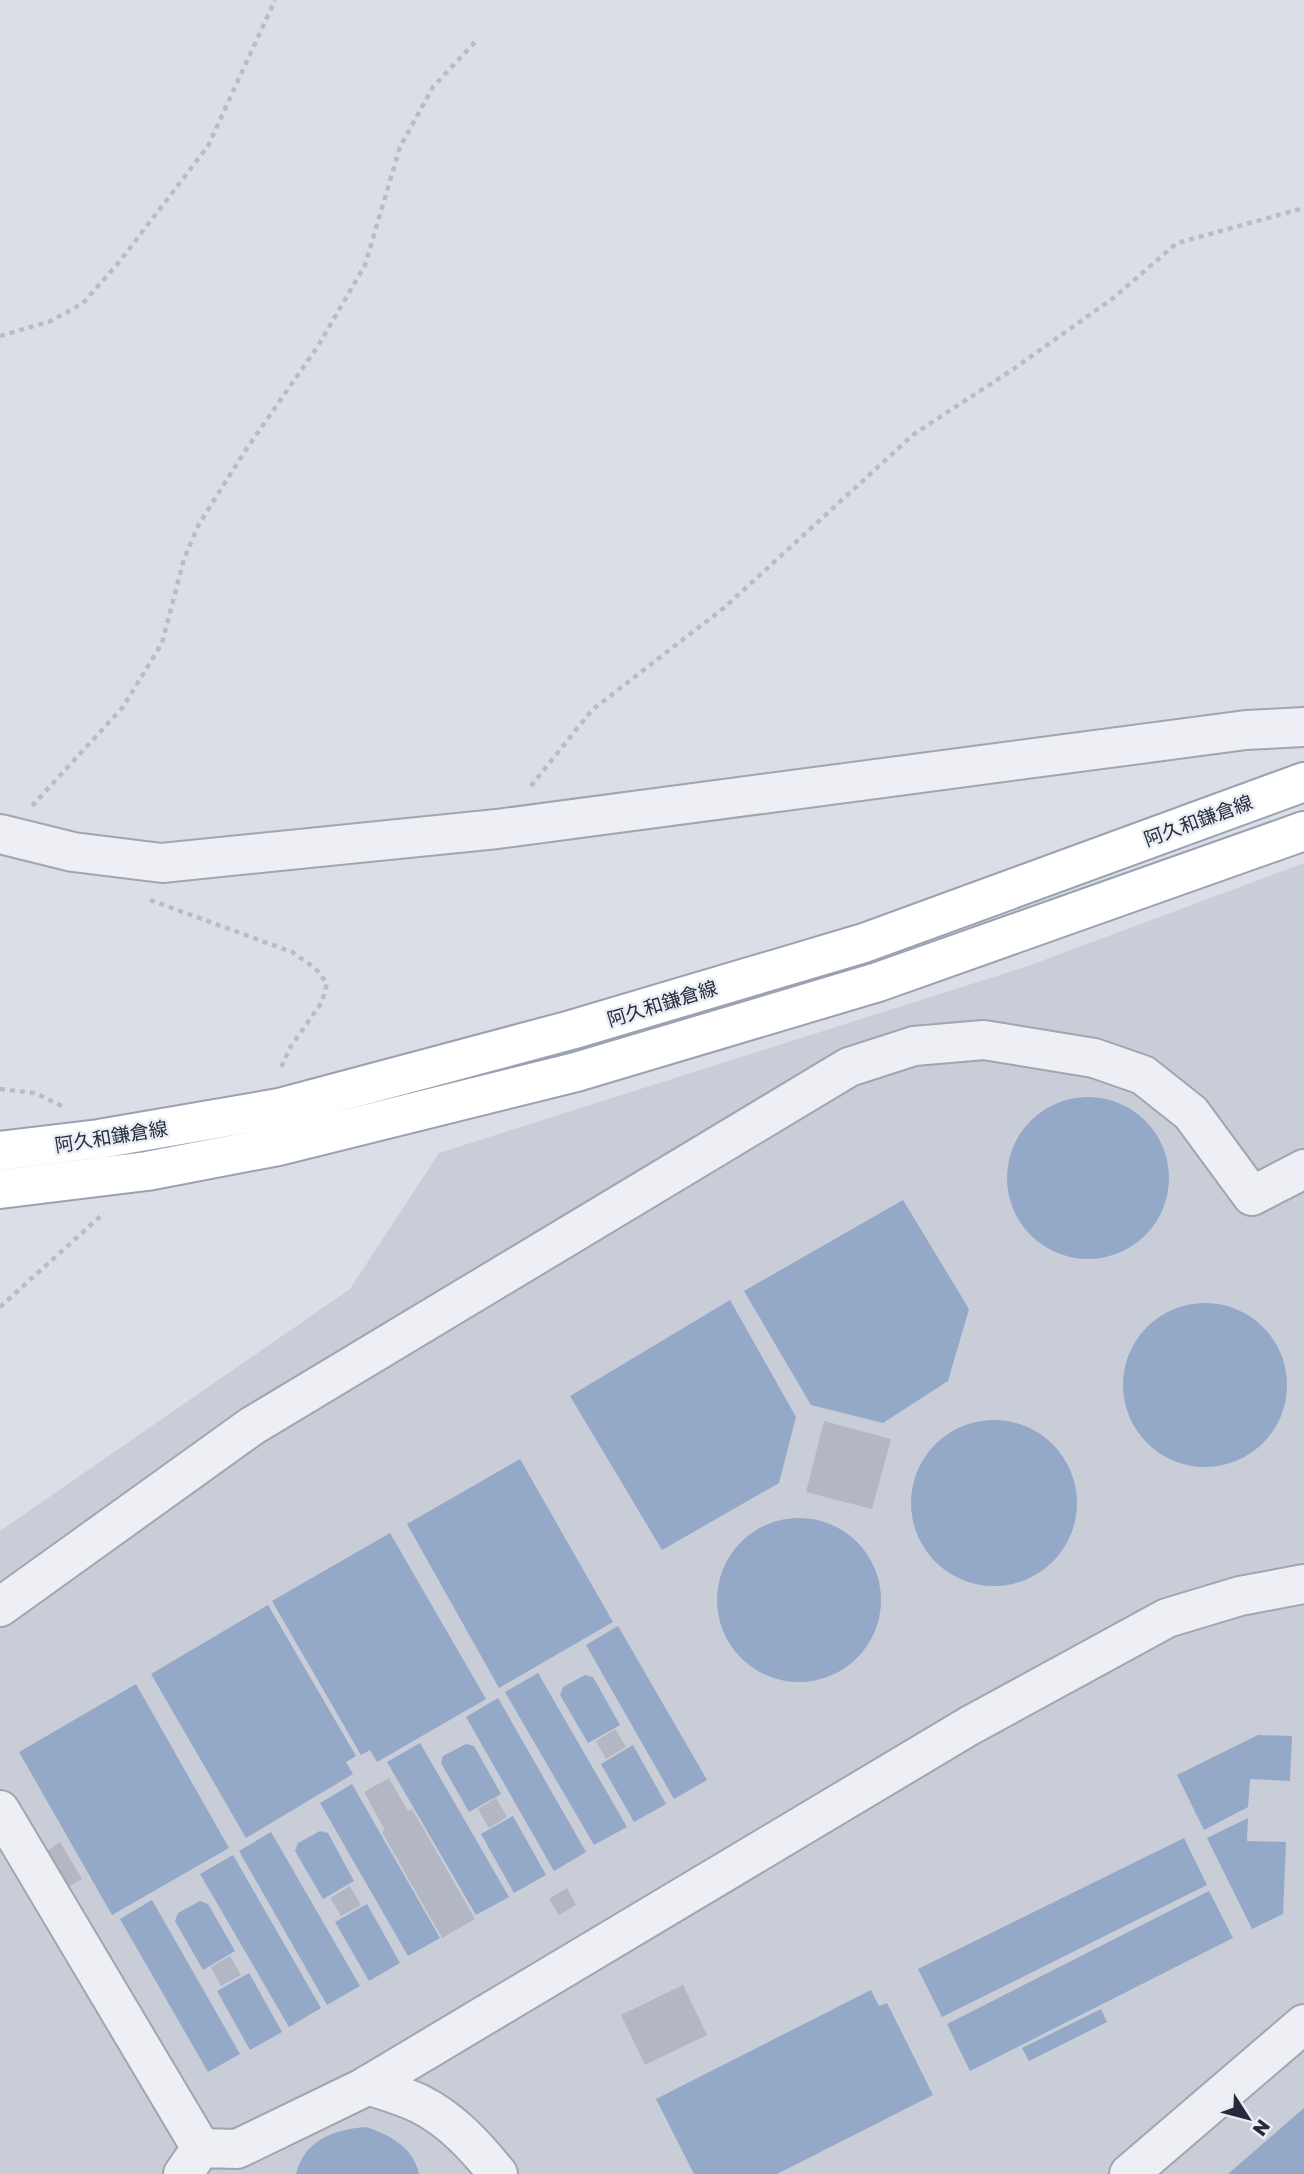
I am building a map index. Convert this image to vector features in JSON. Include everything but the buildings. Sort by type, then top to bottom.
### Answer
[{"type":"main road","name":"阿久和鎌倉線","points":[[0,1151],[73,1143],[279,1108],[571,1030],[864,943],[1304,782]]},
{"type":"main road","name":"阿久和鎌倉線","points":[[0,1189],[147,1171],[278,1146],[590,1068],[877,982],[1304,831]]},
{"type":"street","points":[[3,835],[73,852],[162,863],[497,829],[1246,730],[1304,727]]},
{"type":"street","points":[[0,1606],[251,1426],[849,1067],[914,1046],[984,1040],[1094,1058],[1143,1075],[1191,1113],[1252,1196],[1304,1169]]},
{"type":"street","points":[[0,1810],[192,2161],[237,2149],[368,2085],[969,1726],[1167,1618],[1240,1597],[1304,1584]]},
{"type":"street","points":[[1129,2174],[1304,2024]]},
{"type":"street","points":[[368,2085],[420,2104],[449,2122],[475,2146],[498,2174]]},
{"type":"path","points":[[0,336],[51,321],[83,303],[120,261],[208,146],[275,0]]},
{"type":"path","points":[[3,835],[123,707],[162,643],[184,559],[199,524],[245,451],[318,346],[365,265],[400,147],[433,87],[475,42]]},
{"type":"path","points":[[497,829],[592,710],[725,607],[914,434],[1012,370],[1112,299],[1177,243],[1304,208]]},
{"type":"path","points":[[147,898],[157,904],[292,952],[315,968],[327,983],[323,1002],[291,1046],[280,1068],[279,1108]]},
{"type":"path","points":[[0,1307],[131,1189],[147,1171]]},
{"type":"shaded area","points":[[1304,863],[1304,2174],[0,2174],[0,1531],[350,1289],[439,1153],[1031,965]]},
{"type":"water","points":[[1088,1097],[1119,1103],[1145,1121],[1163,1147],[1169,1178],[1163,1209],[1145,1235],[1119,1253],[1088,1259],[1057,1253],[1031,1235],[1013,1209],[1007,1178],[1013,1147],[1031,1121],[1057,1103]]},
{"type":"water","points":[[903,1200],[969,1309],[948,1381],[883,1423],[811,1405],[744,1291]]},
{"type":"water","points":[[730,1300],[796,1417],[779,1483],[662,1550],[570,1396]]},
{"type":"water","points":[[1205,1303],[1237,1309],[1263,1327],[1281,1353],[1287,1385],[1281,1417],[1263,1443],[1237,1461],[1205,1467],[1173,1461],[1147,1443],[1129,1417],[1123,1385],[1129,1353],[1147,1327],[1173,1309]]},
{"type":"water","points":[[994,1420],[1026,1426],[1053,1444],[1071,1471],[1077,1503],[1071,1535],[1053,1562],[1026,1580],[994,1586],[962,1580],[935,1562],[917,1535],[911,1503],[917,1471],[935,1444],[962,1426]]},
{"type":"water","points":[[520,1459],[613,1622],[499,1688],[407,1524]]},
{"type":"water","points":[[799,1518],[830,1524],[857,1542],[875,1569],[881,1600],[875,1631],[857,1658],[830,1676],[799,1682],[768,1676],[741,1658],[723,1631],[717,1600],[723,1569],[741,1542],[768,1524]]},
{"type":"water","points":[[390,1533],[486,1699],[377,1762],[370,1750],[361,1755],[272,1601]]},
{"type":"water","points":[[268,1605],[356,1756],[346,1762],[353,1774],[246,1838],[151,1674]]},
{"type":"water","points":[[618,1626],[707,1780],[674,1799],[586,1645]]},
{"type":"water","points":[[538,1673],[627,1827],[594,1845],[505,1692]]},
{"type":"water","points":[[585,1675],[593,1677],[620,1725],[588,1743],[560,1695],[563,1687]]},
{"type":"water","points":[[136,1684],[229,1848],[112,1915],[19,1752]]},
{"type":"water","points":[[498,1698],[586,1852],[554,1871],[466,1717]]},
{"type":"water","points":[[1258,1735],[1292,1736],[1290,1781],[1250,1779],[1248,1807],[1204,1830],[1177,1775]]},
{"type":"water","points":[[420,1743],[509,1897],[476,1915],[387,1762]]},
{"type":"water","points":[[466,1744],[474,1746],[501,1794],[469,1812],[441,1763],[443,1756]]},
{"type":"water","points":[[633,1745],[666,1804],[634,1822],[601,1764]]},
{"type":"water","points":[[352,1784],[440,1938],[408,1956],[320,1803]]},
{"type":"water","points":[[513,1816],[546,1875],[514,1893],[481,1834]]},
{"type":"water","points":[[1248,1818],[1247,1841],[1286,1842],[1283,1914],[1252,1929],[1207,1838]]},
{"type":"water","points":[[320,1831],[328,1833],[354,1881],[323,1899],[295,1851],[298,1843]]},
{"type":"water","points":[[271,1832],[360,1986],[327,2005],[239,1851]]},
{"type":"water","points":[[1184,1838],[1207,1885],[942,2017],[918,1969]]},
{"type":"water","points":[[233,1855],[321,2008],[289,2027],[200,1874]]},
{"type":"water","points":[[1209,1891],[1233,1938],[970,2071],[947,2024]]},
{"type":"water","points":[[152,1900],[240,2054],[208,2072],[120,1919]]},
{"type":"water","points":[[200,1901],[208,1904],[235,1951],[203,1970],[175,1921],[178,1913]]},
{"type":"water","points":[[367,1904],[400,1963],[369,1981],[335,1922]]},
{"type":"water","points":[[249,1973],[282,2032],[250,2050],[217,1991]]},
{"type":"water","points":[[871,1990],[879,2006],[887,2003],[933,2095],[777,2174],[694,2174],[656,2099]]},
{"type":"water","points":[[1101,2009],[1107,2022],[1029,2061],[1022,2048]]},
{"type":"water","points":[[1304,2108],[1304,2174],[1228,2174]]},
{"type":"water","points":[[366,2127],[384,2134],[406,2149],[419,2174],[296,2174],[306,2153],[322,2138],[343,2130]]}]
